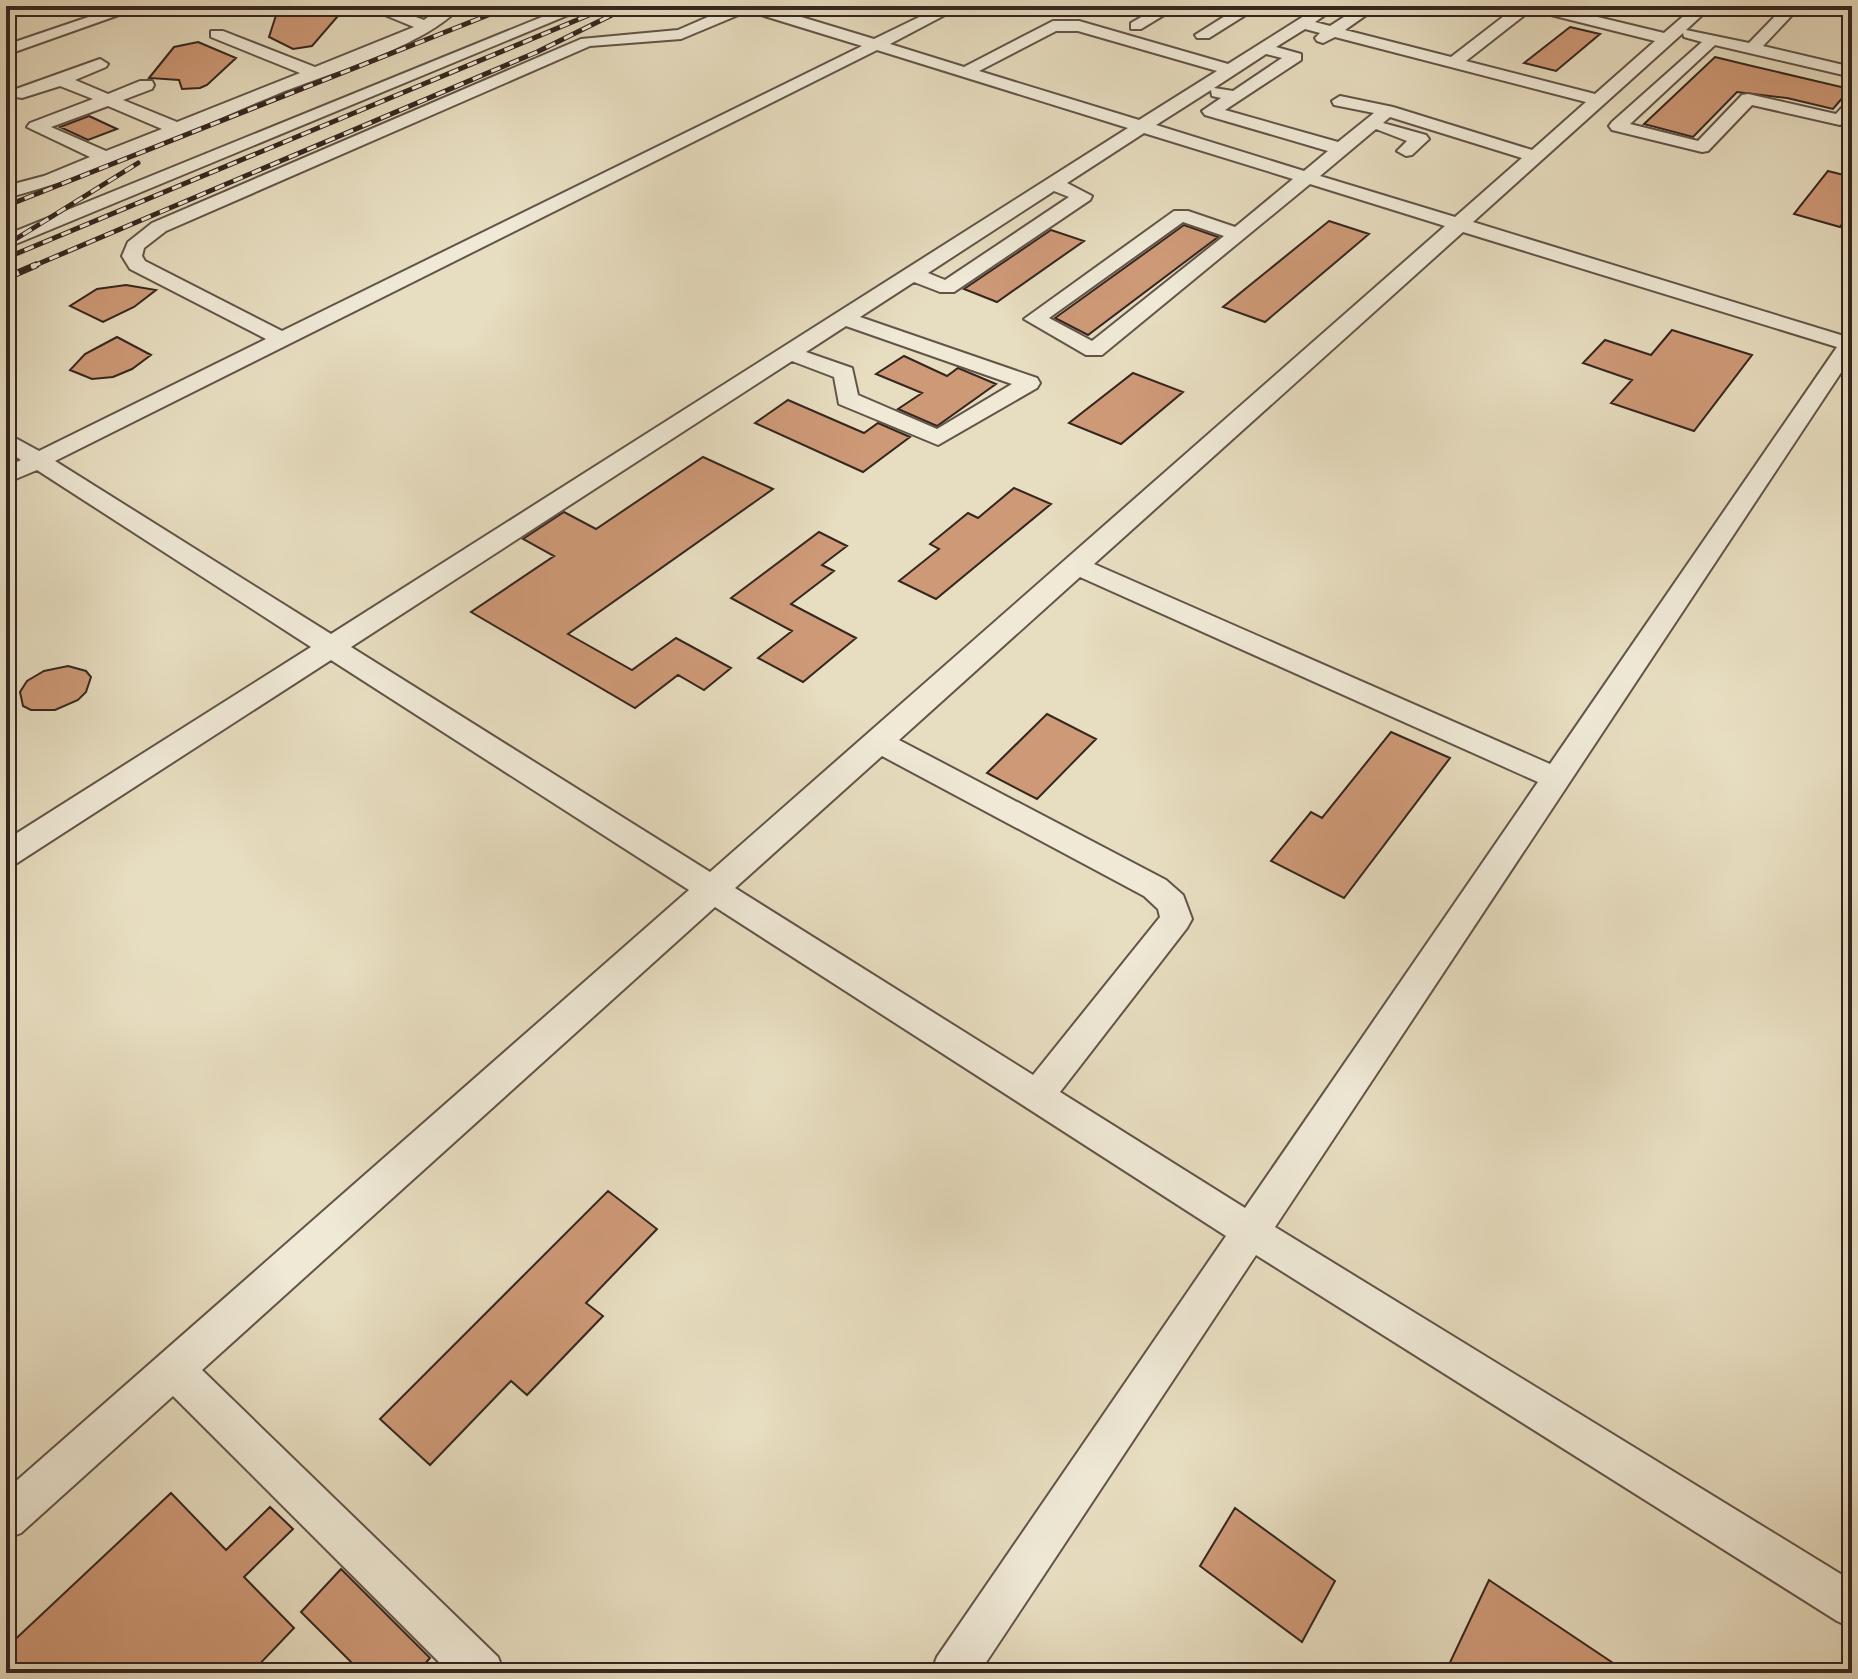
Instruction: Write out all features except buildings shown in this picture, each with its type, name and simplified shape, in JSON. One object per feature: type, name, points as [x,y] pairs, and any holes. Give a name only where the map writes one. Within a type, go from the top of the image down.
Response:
[{"type":"lane","points":[[6,50],[136,6]]},
{"type":"lane","points":[[371,6],[425,25]]},
{"type":"lane","points":[[6,192],[50,180],[317,74],[417,32],[453,6]]},
{"type":"lane","points":[[6,242],[582,6]]},
{"type":"lane","points":[[282,339],[137,265],[132,256],[135,246],[159,227],[587,42],[681,34],[748,6],[1851,343],[953,1673]]},
{"type":"lane","points":[[6,476],[954,6]]},
{"type":"lane","points":[[1136,26],[1171,6]]},
{"type":"lane","points":[[1203,35],[1252,6]]},
{"type":"lane","points":[[6,855],[1330,6]]},
{"type":"lane","points":[[1342,149],[1211,111],[1371,6]]},
{"type":"lane","points":[[1454,63],[1527,6]]},
{"type":"lane","points":[[1534,6],[1852,72]]},
{"type":"lane","points":[[6,1518],[1704,6]]},
{"type":"lane","points":[[1752,49],[1787,12]]},
{"type":"lane","points":[[1303,24],[1598,100]]},
{"type":"lane","points":[[966,72],[1053,26],[1079,26],[1231,70]]},
{"type":"lane","points":[[217,34],[317,74]]},
{"type":"lane","points":[[1707,45],[1618,126],[1702,147],[1748,99],[1840,120],[1852,107]]},
{"type":"lane","points":[[1264,49],[1295,57]]},
{"type":"lane","points":[[22,93],[100,64]]},
{"type":"lane","points":[[61,80],[178,129]]},
{"type":"lane","points":[[106,158],[36,127],[146,85]]},
{"type":"lane","points":[[1203,88],[1235,97]]},
{"type":"lane","points":[[1340,101],[1433,117],[1534,156]]},
{"type":"lane","points":[[1238,234],[1181,215],[1034,319],[1094,350],[1309,177],[1387,111]]},
{"type":"lane","points":[[1371,124],[1420,139],[1406,151]]},
{"type":"lane","points":[[913,274],[947,288],[1083,196],[1052,184]]},
{"type":"lane","points":[[789,353],[844,373],[847,399],[938,438],[1029,383],[844,318]]},
{"type":"lane","points":[[6,440],[1251,1232],[1852,1606]]},
{"type":"lane","points":[[1074,565],[1556,778]]},
{"type":"lane","points":[[877,741],[1155,888],[1172,903],[1176,919],[1036,1096]]},
{"type":"lane","points":[[173,1369],[471,1669]]},
{"type":"railway","points":[[6,206],[511,6]]},
{"type":"railway","points":[[31,267],[537,52],[630,6]]},
{"type":"railway","points":[[6,258],[589,15]]},
{"type":"railway","points":[[6,245],[138,163]]},
{"type":"railway","points":[[6,278],[36,265]]}]
